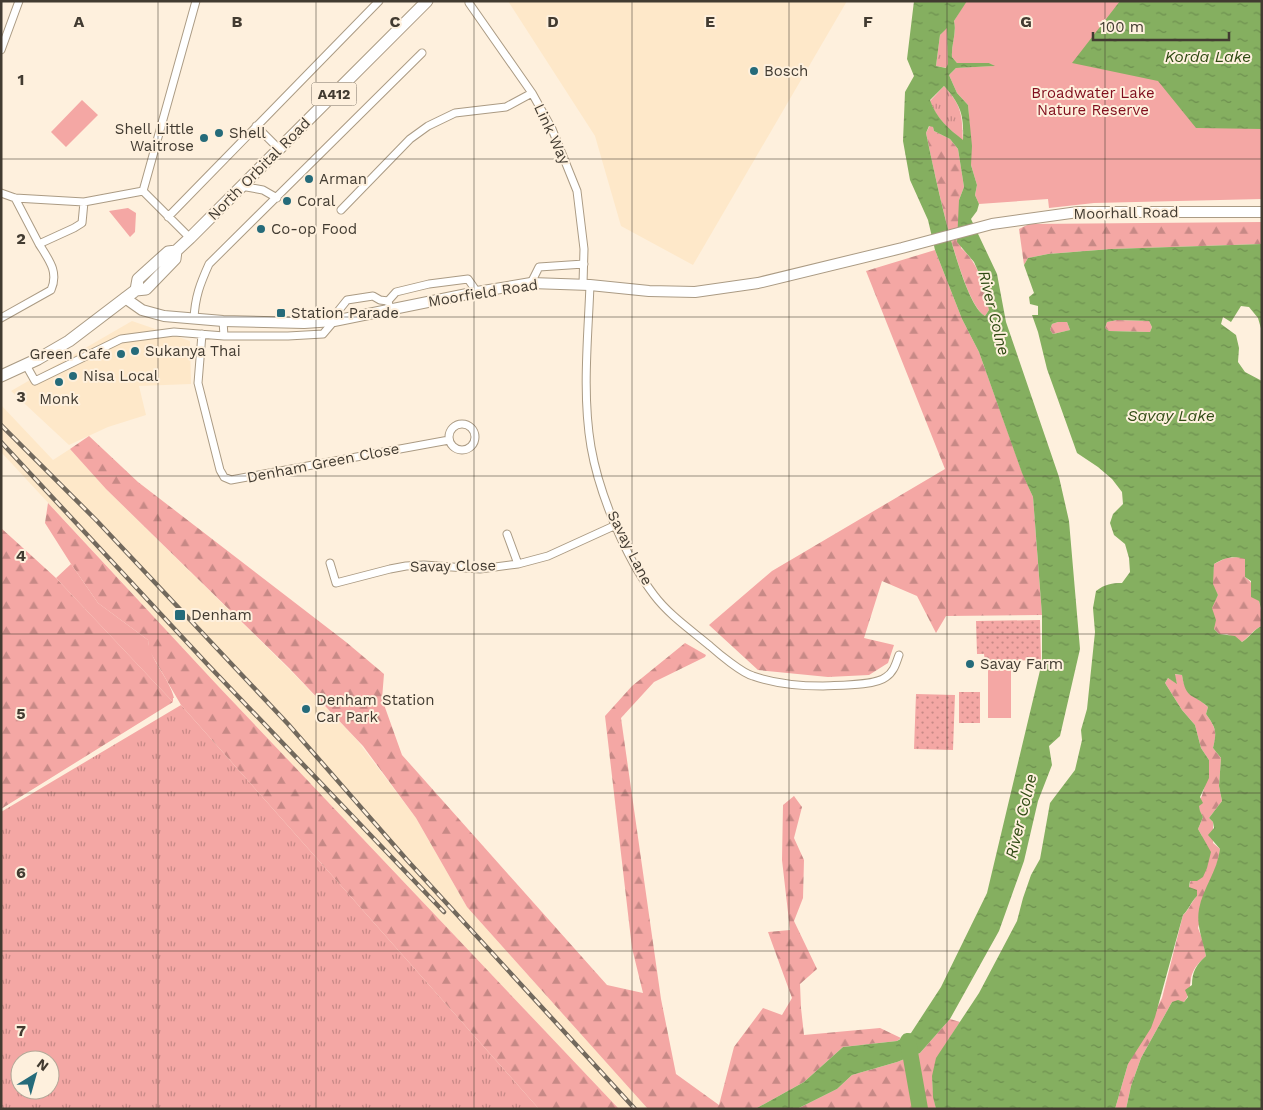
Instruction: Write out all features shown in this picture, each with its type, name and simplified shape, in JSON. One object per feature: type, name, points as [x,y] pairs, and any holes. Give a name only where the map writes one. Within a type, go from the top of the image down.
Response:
[{"type":"main road","name":"North Orbital Road","points":[[1,376],[26,365],[69,341],[136,290],[146,289],[154,282],[175,259],[176,251],[427,1]]},
{"type":"street","points":[[1,50],[19,1]]},
{"type":"street","points":[[143,191],[196,1]]},
{"type":"street","points":[[168,217],[379,1]]},
{"type":"street","name":"Link Way","points":[[469,3],[532,93],[552,129],[577,191],[587,284]]},
{"type":"street","points":[[194,319],[199,285],[210,264],[422,53]]},
{"type":"street","points":[[341,210],[410,139],[428,126],[454,114],[506,107],[532,93]]},
{"type":"street","points":[[256,126],[278,150]]},
{"type":"street","points":[[241,186],[263,190],[277,198]]},
{"type":"street","points":[[1,193],[15,198],[84,202],[143,191]]},
{"type":"street","points":[[143,191],[190,238]]},
{"type":"street","points":[[1,318],[51,290],[54,282],[54,268],[15,198]]},
{"type":"street","points":[[39,244],[74,228],[82,222],[84,202]]},
{"type":"street","name":"Moorhall Road","points":[[902,248],[992,224],[1078,212],[1262,212]]},
{"type":"street","name":"Moorfield Road","points":[[125,298],[138,308],[152,313],[194,319],[304,323],[336,320],[389,305],[531,283],[587,284],[649,291],[695,292],[758,283],[902,248]]},
{"type":"street","points":[[531,283],[539,267],[584,264]]},
{"type":"street","points":[[26,365],[35,381],[121,339],[174,332],[224,336],[323,334],[336,320],[339,310],[347,300],[373,296],[389,305],[396,292],[429,284],[468,279],[477,292]]},
{"type":"street","name":"Savay Lane","points":[[587,284],[586,386],[591,445],[597,476],[616,525],[636,566],[655,596],[683,624],[751,676],[797,686],[868,683],[885,678],[893,671],[900,655]]},
{"type":"street","points":[[223,321],[224,336]]},
{"type":"street","name":"Denham Green Close","points":[[202,334],[198,383],[220,470],[224,477],[232,480],[448,440]]},
{"type":"street","name":"Savay Close","points":[[330,563],[336,583],[406,566],[424,565],[480,569],[518,564],[548,556],[616,525]]},
{"type":"street","points":[[507,534],[518,564]]},
{"type":"shaded area","points":[[508,1],[847,1],[693,265],[621,226],[595,136]]},
{"type":"shaded area","points":[[132,321],[190,341],[191,384],[139,386],[146,415],[108,427],[69,445],[11,391]]},
{"type":"shaded area","points":[[1,405],[53,460],[70,449],[106,489],[291,671],[357,740],[416,818],[467,907],[648,1109],[619,1109],[219,687],[1,452]]},
{"type":"green space","name":"Broadwater Lake Nature Reserve","points":[[966,1],[1262,1],[1262,199],[1094,203],[1049,208],[1048,199],[979,204],[975,195],[977,185],[971,165],[968,105],[957,93],[949,75],[956,68],[994,66],[989,63],[957,63],[952,57],[954,21]]},
{"type":"green space","points":[[947,27],[947,68],[936,66],[940,35]]},
{"type":"green space","points":[[944,86],[958,105],[963,141],[939,118],[930,101]]},
{"type":"green space","points":[[82,100],[98,115],[66,147],[51,132]]},
{"type":"green space","points":[[930,125],[934,131],[950,139],[958,149],[964,187],[959,200],[961,248],[977,268],[980,276],[989,310],[985,316],[976,305],[966,286],[957,260],[941,201],[926,133]]},
{"type":"green space","points":[[128,208],[136,213],[135,232],[130,237],[109,211]]},
{"type":"green space","points":[[1262,222],[1262,244],[1111,249],[1048,254],[1028,258],[1024,265],[1019,229],[1029,224]]},
{"type":"green space","points":[[935,250],[962,319],[979,352],[1022,472],[1033,497],[1042,615],[946,616],[936,633],[917,596],[882,581],[864,638],[894,645],[888,663],[869,675],[828,677],[758,670],[709,625],[772,571],[945,469],[866,271]]},
{"type":"green space","points":[[1117,320],[1149,321],[1152,327],[1150,332],[1109,331],[1105,328],[1107,322]]},
{"type":"green space","points":[[1067,322],[1070,330],[1053,334],[1050,330],[1052,324]]},
{"type":"green space","points":[[89,436],[138,482],[346,642],[384,674],[382,699],[402,755],[607,985],[643,993],[632,948],[605,716],[632,686],[685,643],[706,655],[654,682],[621,718],[661,999],[676,1074],[719,1105],[734,1047],[763,1008],[782,1015],[792,998],[768,932],[790,930],[782,860],[783,805],[794,796],[802,807],[794,838],[804,860],[803,898],[794,921],[817,969],[800,984],[804,1035],[880,1028],[901,1038],[897,1041],[843,1047],[804,1082],[755,1109],[648,1109],[467,907],[416,818],[363,746],[289,668],[106,489],[70,449]]},
{"type":"green space","points":[[48,503],[219,687],[619,1109],[539,1109],[181,705],[149,650],[148,640],[98,603],[45,523]]},
{"type":"green space","points":[[1,528],[56,578],[173,702],[1,809]]},
{"type":"green space","points":[[1226,558],[1245,558],[1245,577],[1250,581],[1257,593],[1262,620],[1262,626],[1242,642],[1227,634],[1219,634],[1214,629],[1211,608],[1218,595],[1212,584],[1214,564]]},
{"type":"green space","points":[[71,564],[98,603],[148,640],[152,655],[172,690],[173,702],[56,578]]},
{"type":"green space","points":[[1040,620],[1041,660],[985,661],[984,654],[977,654],[976,621]]},
{"type":"green space","points":[[988,670],[1011,670],[1011,718],[988,718]]},
{"type":"green space","points":[[1174,674],[1182,675],[1183,682],[1188,691],[1208,707],[1206,714],[1215,730],[1213,748],[1221,758],[1219,786],[1222,801],[1209,818],[1213,822],[1213,843],[1220,849],[1198,928],[1206,956],[1193,972],[1187,998],[1184,1002],[1172,1002],[1141,1058],[1131,1086],[1126,1109],[1115,1109],[1128,1064],[1162,998],[1183,915],[1197,896],[1189,887],[1202,836],[1198,829],[1203,817],[1199,809],[1199,803],[1206,782],[1209,760],[1201,748],[1195,725],[1182,710],[1165,683],[1168,678],[1177,683]]},
{"type":"green space","points":[[959,692],[980,692],[980,723],[959,723]]},
{"type":"green space","points":[[916,694],[955,695],[953,750],[914,749]]},
{"type":"green space","points":[[181,705],[539,1109],[1,1109],[1,812]]},
{"type":"green space","points":[[950,1019],[960,1022],[936,1062],[933,1095],[936,1109],[797,1109],[837,1089],[852,1075],[920,1053]]},
{"type":"water","name":"River Colne","points":[[914,1],[967,1],[954,21],[952,57],[957,63],[989,63],[995,66],[956,68],[949,75],[957,93],[968,105],[972,146],[971,165],[977,185],[975,195],[979,204],[977,211],[971,219],[997,274],[1006,322],[1059,477],[1069,521],[1080,649],[1060,736],[1049,746],[1052,765],[1038,801],[1024,861],[999,931],[950,1019],[920,1053],[852,1075],[837,1089],[797,1109],[755,1109],[804,1082],[843,1047],[897,1041],[911,1033],[941,987],[987,893],[1042,662],[1042,615],[1033,497],[1022,473],[979,352],[962,319],[935,250],[928,220],[910,180],[903,141],[905,92],[914,76],[907,59]],"holes":[[[947,28],[948,64],[946,68],[936,66],[940,35]],[[944,86],[950,93],[958,105],[962,117],[963,140],[939,118],[930,100]],[[929,126],[933,127],[934,131],[950,139],[958,149],[964,187],[959,200],[957,242],[974,262],[978,271],[989,310],[985,316],[976,306],[957,261],[941,202],[926,133]]]},
{"type":"water","name":"Korda Lake","points":[[1120,1],[1262,1],[1262,129],[1196,128],[1158,81],[1072,63]]},
{"type":"water","name":"Savay Lake","points":[[1262,244],[1262,332],[1258,318],[1249,307],[1241,306],[1231,322],[1223,317],[1221,324],[1236,335],[1239,348],[1238,362],[1245,372],[1262,381],[1262,612],[1259,601],[1251,597],[1251,581],[1245,577],[1245,559],[1236,557],[1214,564],[1213,584],[1218,595],[1212,608],[1216,620],[1214,629],[1219,634],[1235,636],[1242,642],[1262,626],[1262,1109],[1126,1109],[1131,1086],[1141,1058],[1172,1002],[1178,1000],[1184,1002],[1188,997],[1185,990],[1192,985],[1195,969],[1206,956],[1198,915],[1201,901],[1216,865],[1220,849],[1208,835],[1214,828],[1213,822],[1209,818],[1222,801],[1219,786],[1221,758],[1213,748],[1215,730],[1206,714],[1208,707],[1188,693],[1182,675],[1175,674],[1177,684],[1168,678],[1165,683],[1182,710],[1195,725],[1201,748],[1209,760],[1209,778],[1200,797],[1203,803],[1199,806],[1203,817],[1198,829],[1211,852],[1203,877],[1197,881],[1190,881],[1189,887],[1197,890],[1197,896],[1183,915],[1155,1017],[1151,1028],[1128,1064],[1115,1109],[936,1109],[933,1097],[932,1076],[936,1058],[979,993],[1017,921],[1031,875],[1040,859],[1050,803],[1075,770],[1082,740],[1081,730],[1087,709],[1095,632],[1093,608],[1096,591],[1109,584],[1122,583],[1130,572],[1125,544],[1114,535],[1110,523],[1113,514],[1123,504],[1122,492],[1112,479],[1077,453],[1047,369],[1032,315],[1038,315],[1038,306],[1030,304],[1029,297],[1034,293],[1024,265],[1028,258],[1048,254],[1111,249]],"holes":[[[1117,320],[1149,321],[1152,327],[1150,332],[1109,331],[1105,328],[1107,322]],[[1067,322],[1070,330],[1053,334],[1050,330],[1052,324]]]},
{"type":"waterway","points":[[908,1041],[920,1109]]},
{"type":"railway","points":[[1,425],[97,521],[288,724],[407,860],[635,1109]]},
{"type":"railway","points":[[1,442],[209,666],[444,912]]},
{"type":"place","name":"Bosch","points":[[754,71]]},
{"type":"place","name":"Shell","points":[[219,133]]},
{"type":"place","name":"Shell Little Waitrose","points":[[204,138]]},
{"type":"place","name":"Arman","points":[[309,179]]},
{"type":"place","name":"Coral","points":[[287,201]]},
{"type":"place","name":"Co-op Food","points":[[261,229]]},
{"type":"place","name":"Station Parade","points":[[281,313]]},
{"type":"place","name":"Sukanya Thai","points":[[135,351]]},
{"type":"place","name":"Green Cafe","points":[[121,354]]},
{"type":"place","name":"Nisa Local","points":[[73,376]]},
{"type":"place","name":"Monk","points":[[59,382]]},
{"type":"place","name":"Denham","points":[[180,615]]},
{"type":"place","name":"Savay Farm","points":[[970,664]]},
{"type":"place","name":"Denham Station Car Park","points":[[306,709]]}]
